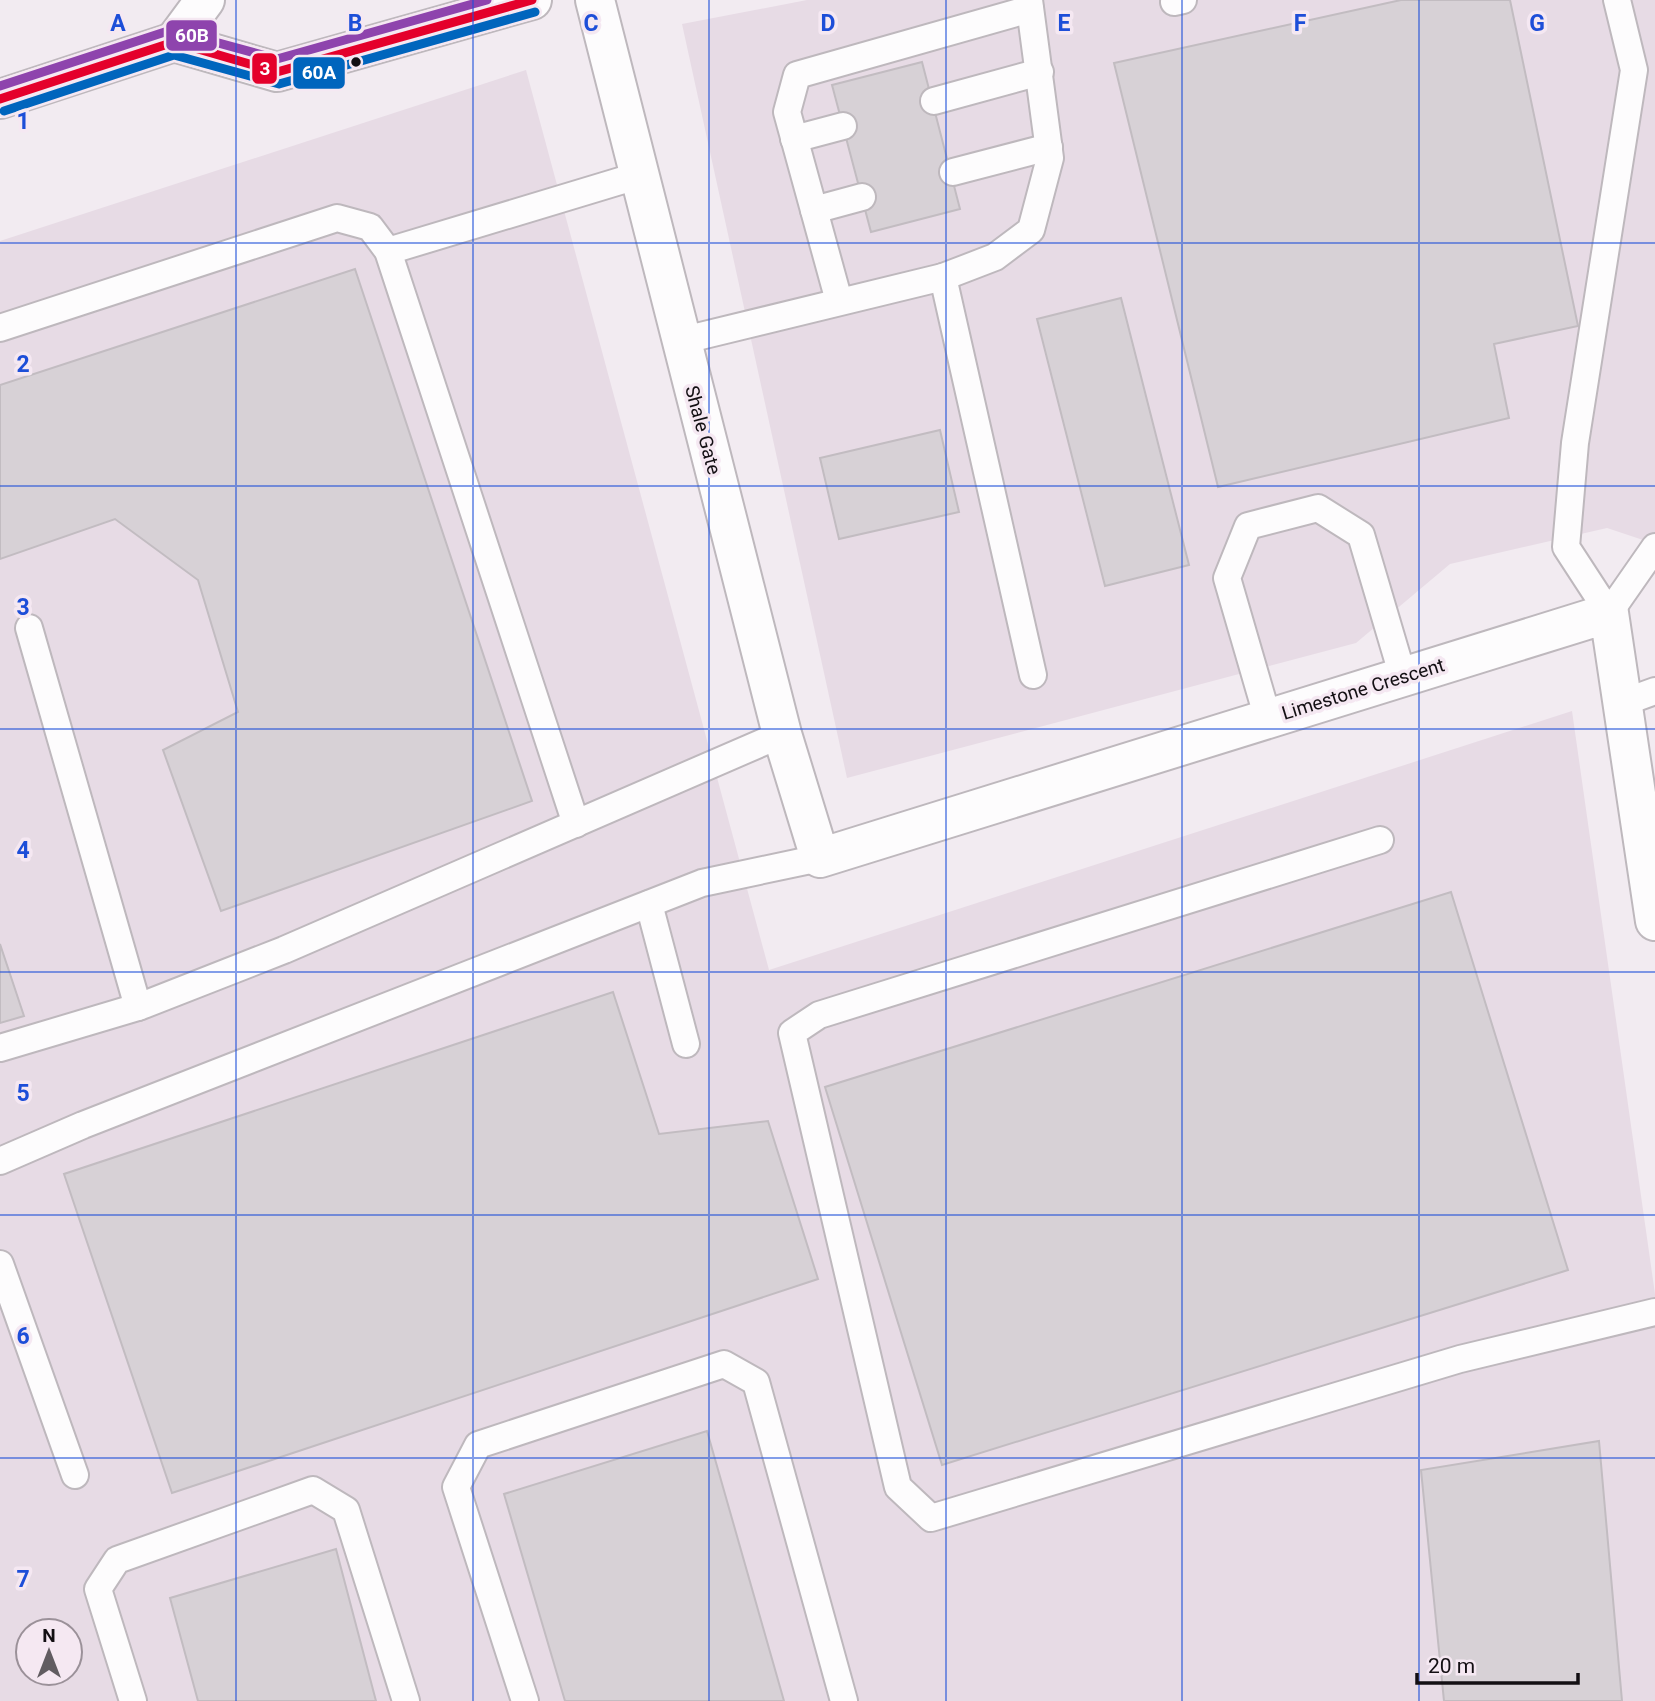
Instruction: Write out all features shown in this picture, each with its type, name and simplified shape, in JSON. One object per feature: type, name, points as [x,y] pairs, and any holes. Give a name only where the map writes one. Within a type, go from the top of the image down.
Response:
[{"type":"street","points":[[174,42],[205,0]]},
{"type":"street","points":[[0,99],[174,42],[277,72],[532,0]]},
{"type":"street","name":"Shale Gate","points":[[595,0],[782,734],[820,858]]},
{"type":"street","points":[[1609,613],[1638,697],[1655,921]]},
{"type":"street","name":"Limestone Crescent","points":[[820,858],[1609,613]]},
{"type":"lane","points":[[1617,0],[1634,70],[1574,443],[1566,547],[1609,613],[1655,547]]},
{"type":"lane","points":[[680,341],[943,277],[995,257],[1031,230],[1050,158],[1030,5],[797,75],[787,112],[839,301]]},
{"type":"lane","points":[[934,101],[1040,72]]},
{"type":"lane","points":[[794,139],[843,126]]},
{"type":"lane","points":[[953,172],[1049,147]]},
{"type":"lane","points":[[388,251],[640,175]]},
{"type":"lane","points":[[814,210],[862,197]]},
{"type":"lane","points":[[0,328],[337,218],[370,227],[388,251],[576,824]]},
{"type":"lane","points":[[943,277],[1033,675]]},
{"type":"lane","points":[[1268,719],[1227,578],[1248,526],[1318,508],[1361,535],[1403,677]]},
{"type":"lane","points":[[29,628],[138,1007]]},
{"type":"lane","points":[[0,1048],[138,1007],[284,950],[782,734]]},
{"type":"lane","points":[[1380,840],[819,1015],[792,1033],[898,1488],[931,1518],[1460,1359],[1655,1312]]},
{"type":"lane","points":[[0,1161],[95,1120],[702,883],[820,858]]},
{"type":"lane","points":[[649,904],[686,1044]]},
{"type":"lane","points":[[0,1264],[75,1475]]},
{"type":"lane","points":[[525,1701],[456,1487],[478,1445],[724,1364],[756,1382],[844,1701]]},
{"type":"lane","points":[[133,1701],[97,1589],[117,1560],[313,1490],[346,1510],[406,1701]]},
{"type":"shaded area","points":[[807,0],[1655,0],[1655,544],[1607,528],[1450,564],[1356,643],[847,778],[682,24]]},
{"type":"shaded area","points":[[526,70],[769,970],[1572,711],[1655,1294],[1655,1701],[0,1701],[0,241]]},
{"type":"building","points":[[1401,0],[1510,0],[1578,326],[1494,344],[1509,418],[1218,487],[1114,63]]},
{"type":"building","points":[[922,62],[960,209],[871,232],[832,85]]},
{"type":"building","points":[[355,269],[532,801],[221,911],[163,750],[238,712],[198,580],[115,519],[0,559],[0,385]]},
{"type":"building","points":[[1121,298],[1189,565],[1105,586],[1037,319]]},
{"type":"building","points":[[940,430],[959,512],[839,539],[820,458]]},
{"type":"building","points":[[1451,892],[1568,1270],[942,1465],[825,1087]]},
{"type":"building","points":[[0,944],[24,1016],[0,1023]]},
{"type":"building","points":[[613,992],[659,1134],[768,1121],[818,1279],[172,1493],[64,1174]]},
{"type":"building","points":[[707,1431],[784,1701],[565,1701],[504,1494]]},
{"type":"building","points":[[1599,1441],[1622,1701],[1444,1701],[1421,1470]]},
{"type":"building","points":[[336,1549],[376,1701],[198,1701],[170,1598]]},
{"type":"transit line","name":"60B","points":[[0,86],[171,30],[277,59],[487,0]]},
{"type":"transit line","name":"3","points":[[0,99],[174,42],[277,72],[532,0]]},
{"type":"transit line","name":"60A","points":[[4,111],[174,55],[279,84],[535,12]]}]
